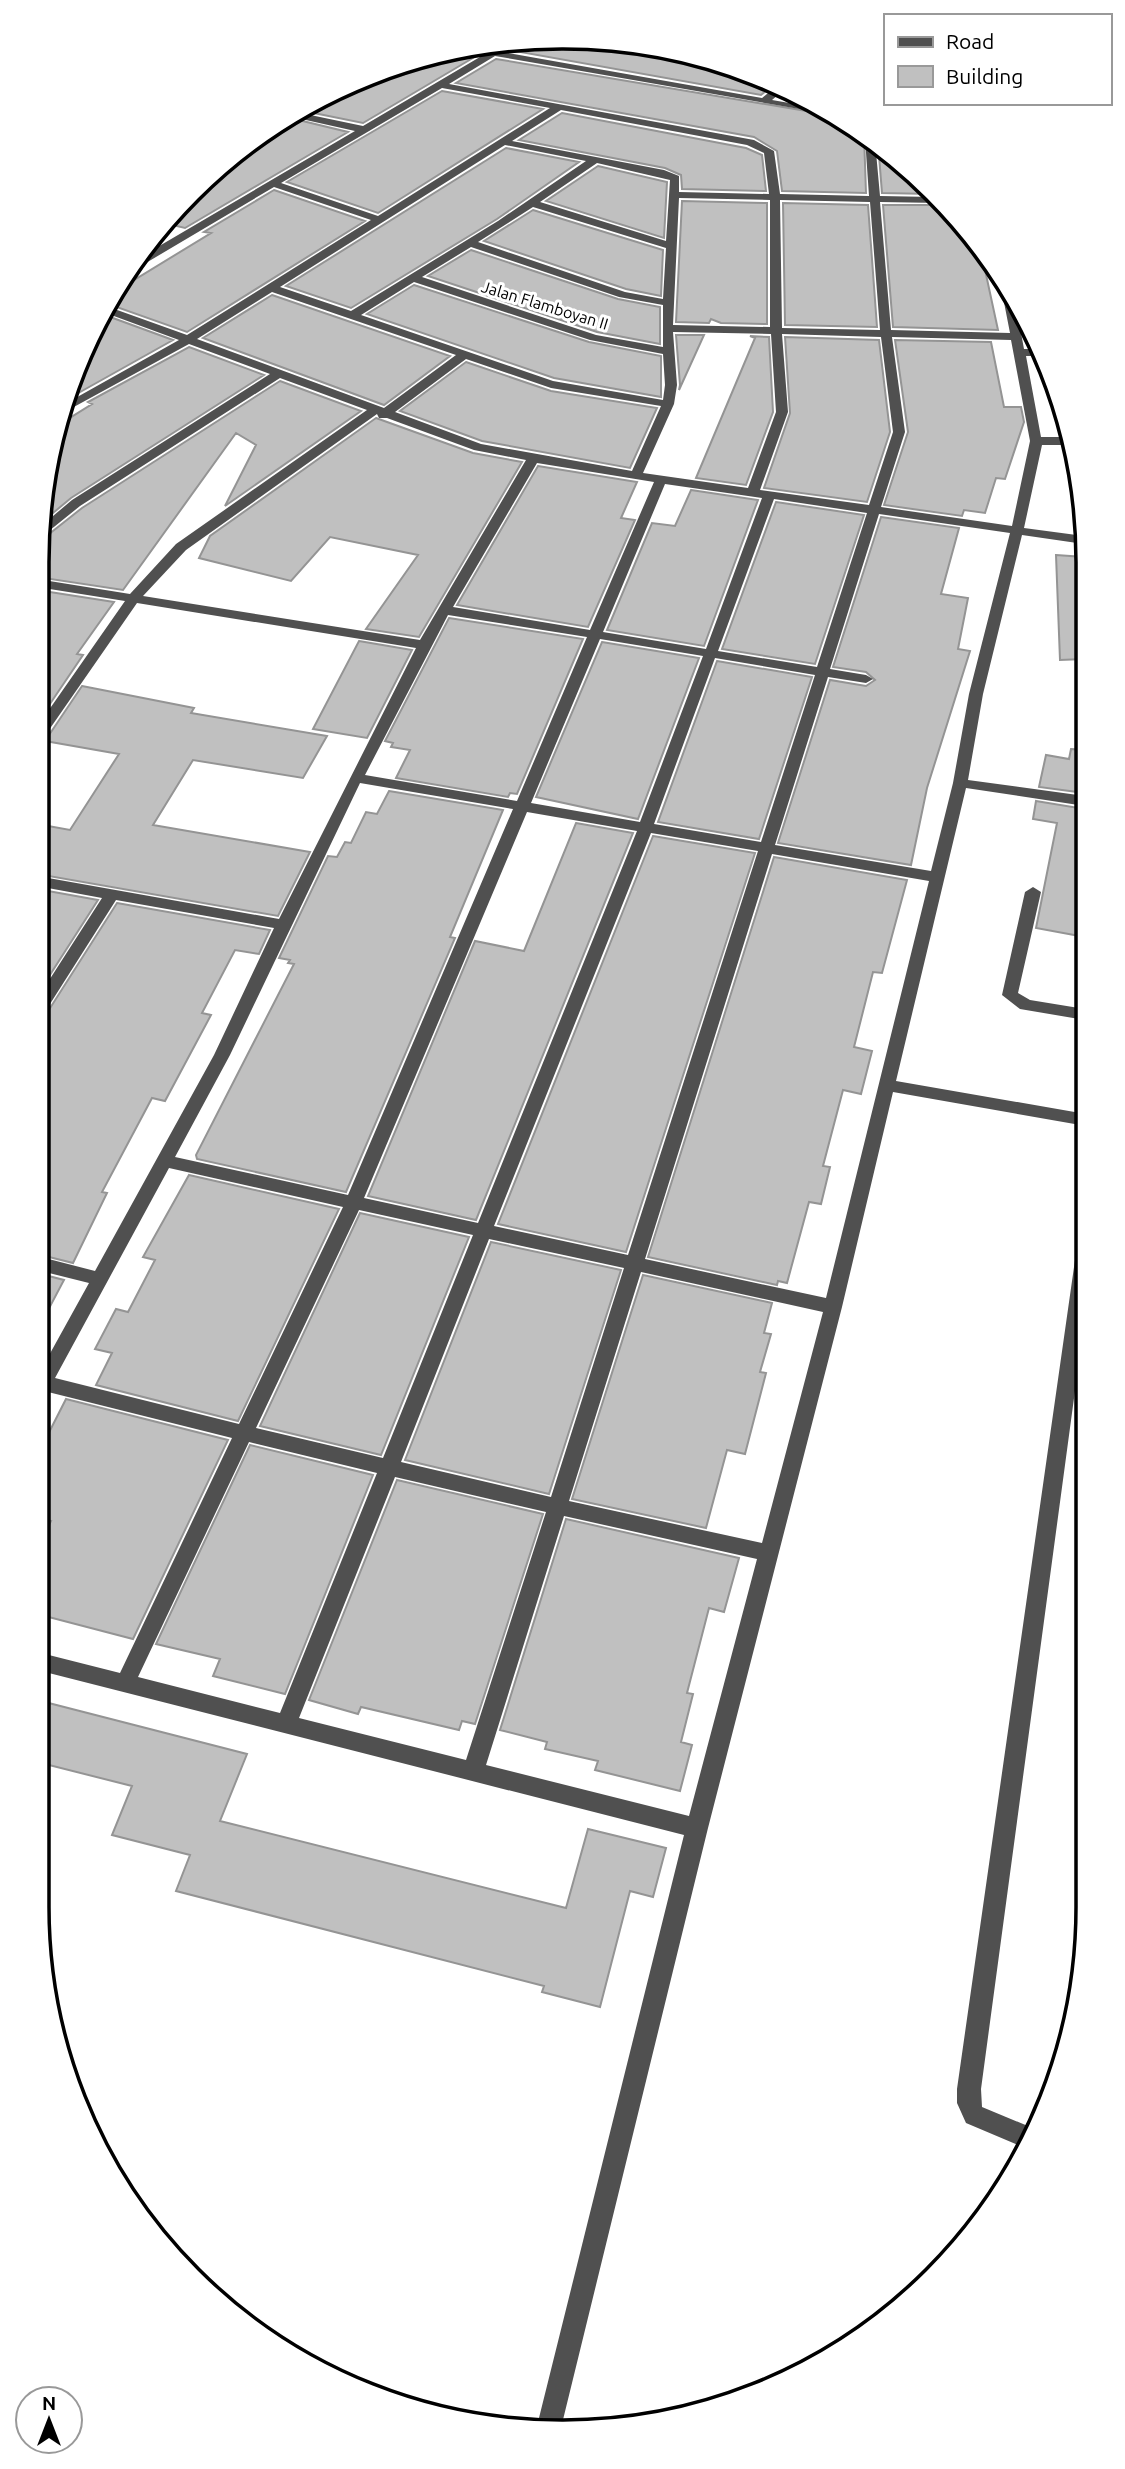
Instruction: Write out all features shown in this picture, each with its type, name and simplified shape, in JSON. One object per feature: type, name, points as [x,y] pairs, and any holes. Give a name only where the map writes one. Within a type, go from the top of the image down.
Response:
[{"type":"street","points":[[494,53],[800,108]]},
{"type":"street","points":[[151,256],[492,54]]},
{"type":"street","points":[[440,85],[766,147],[771,155],[775,197],[776,330],[782,412],[753,492]]},
{"type":"street","points":[[764,101],[772,94]]},
{"type":"street","points":[[74,404],[186,341],[559,107]]},
{"type":"street","points":[[307,117],[365,130]]},
{"type":"street","points":[[504,142],[672,176],[676,181],[670,246],[667,404],[636,476]]},
{"type":"street","points":[[473,1772],[899,432],[886,334],[871,152]]},
{"type":"street","points":[[351,316],[470,243],[594,160]]},
{"type":"street","points":[[274,184],[380,220]]},
{"type":"street","points":[[674,195],[927,200]]},
{"type":"street","points":[[532,203],[670,246]]},
{"type":"street","points":[[470,243],[623,295],[668,303]]},
{"type":"street","name":"Jalan Flamboyan II","points":[[413,278],[594,338],[670,352]]},
{"type":"street","points":[[272,288],[551,384],[667,404]]},
{"type":"street","points":[[114,313],[378,413],[478,447],[532,460],[1075,539]]},
{"type":"street","points":[[551,2420],[697,1828],[833,1307],[960,783],[976,694],[1018,529],[1036,441],[1011,313]]},
{"type":"street","points":[[667,328],[1014,337]]},
{"type":"street","points":[[1018,352],[1031,352]]},
{"type":"street","points":[[49,720],[133,599],[191,539],[463,355]]},
{"type":"street","points":[[50,525],[75,503],[277,375]]},
{"type":"street","points":[[1036,441],[1061,441]]},
{"type":"street","points":[[49,1372],[222,1055],[356,778],[424,645],[532,460]]},
{"type":"street","points":[[125,1683],[354,1202],[661,479]]},
{"type":"street","points":[[286,1724],[486,1231],[645,828],[770,494]]},
{"type":"street","points":[[49,585],[424,645]]},
{"type":"street","points":[[444,610],[866,679]]},
{"type":"street","points":[[356,778],[764,850],[937,877]]},
{"type":"street","points":[[960,783],[1076,800]]},
{"type":"street","points":[[49,883],[284,925]]},
{"type":"street","points":[[1033,892],[1010,995],[1026,1005],[1076,1013]]},
{"type":"street","points":[[49,987],[112,894]]},
{"type":"street","points":[[887,1085],[1076,1118]]},
{"type":"street","points":[[164,1161],[833,1307]]},
{"type":"street","points":[[49,1266],[100,1279]]},
{"type":"street","points":[[1022,2135],[974,2115],[969,2103],[968,2089],[1076,1317]]},
{"type":"street","points":[[49,1391],[769,1553]]},
{"type":"street","points":[[49,1664],[697,1828]]},
{"type":"building","points":[[562,49],[630,53],[695,66],[728,76],[766,91],[761,95],[516,51]]},
{"type":"building","points":[[475,57],[363,123],[315,113],[397,76]]},
{"type":"building","points":[[496,59],[806,111],[864,148],[866,193],[782,191],[777,151],[754,137],[456,83]]},
{"type":"building","points":[[442,91],[543,109],[378,213],[287,182]]},
{"type":"building","points":[[562,113],[746,148],[762,155],[766,191],[682,189],[681,175],[665,168],[519,140]]},
{"type":"building","points":[[302,121],[348,132],[185,228],[175,226],[199,199],[250,155]]},
{"type":"building","points":[[506,148],[579,162],[497,219],[351,308],[286,286]]},
{"type":"building","points":[[879,158],[920,194],[882,193]]},
{"type":"building","points":[[598,166],[667,182],[664,238],[546,201]]},
{"type":"building","points":[[274,190],[365,221],[187,332],[117,307],[134,280],[211,233],[204,232]]},
{"type":"building","points":[[682,201],[767,203],[767,324],[721,323],[711,319],[709,323],[676,322]]},
{"type":"building","points":[[783,203],[868,205],[877,327],[785,325]]},
{"type":"building","points":[[883,205],[932,205],[985,272],[998,330],[893,327]]},
{"type":"building","points":[[533,210],[663,250],[661,296],[626,289],[484,241]]},
{"type":"building","points":[[471,250],[618,299],[660,307],[660,344],[597,332],[428,276]]},
{"type":"building","points":[[414,285],[589,342],[661,356],[661,397],[554,378],[367,314]]},
{"type":"building","points":[[272,295],[450,356],[384,405],[203,338]]},
{"type":"building","points":[[112,318],[173,340],[77,394]]},
{"type":"building","points":[[676,335],[704,335],[679,390],[680,385]]},
{"type":"building","points":[[750,336],[769,337],[773,412],[746,485],[696,478],[755,338]]},
{"type":"building","points":[[785,337],[879,340],[890,432],[867,502],[764,488],[790,413]]},
{"type":"building","points":[[895,340],[991,342],[1004,407],[1021,407],[1024,422],[1005,479],[996,478],[985,513],[964,510],[962,516],[884,505],[908,432]]},
{"type":"building","points":[[189,347],[264,375],[71,498],[51,514],[59,462],[70,418],[92,404],[88,402]]},
{"type":"building","points":[[466,362],[551,391],[657,408],[630,468],[482,441],[400,411]]},
{"type":"building","points":[[280,381],[361,411],[225,506],[256,445],[236,433],[123,590],[49,579],[50,533],[82,508]]},
{"type":"building","points":[[376,418],[473,453],[522,462],[419,637],[366,629],[418,555],[330,537],[291,581],[199,558],[210,536]]},
{"type":"building","points":[[538,466],[637,482],[621,518],[635,520],[588,627],[457,605]]},
{"type":"building","points":[[691,490],[758,500],[704,646],[607,630],[652,523],[675,526]]},
{"type":"building","points":[[776,502],[864,515],[815,664],[722,649]]},
{"type":"building","points":[[881,517],[959,528],[941,594],[968,598],[958,649],[970,651],[927,788],[911,865],[778,843],[830,680],[866,686],[875,680],[866,672],[833,667]]},
{"type":"building","points":[[1056,555],[1076,556],[1076,659],[1060,660]]},
{"type":"building","points":[[49,592],[114,602],[77,654],[83,655],[49,705]]},
{"type":"building","points":[[449,618],[583,639],[517,794],[510,793],[508,797],[396,778],[410,750],[391,747],[393,743],[385,741]]},
{"type":"building","points":[[359,641],[412,650],[367,738],[313,729]]},
{"type":"building","points":[[602,642],[699,658],[638,819],[536,797]]},
{"type":"building","points":[[717,661],[812,677],[759,839],[658,822]]},
{"type":"building","points":[[82,686],[194,708],[191,713],[327,736],[303,778],[193,760],[153,825],[310,852],[278,916],[49,876],[49,826],[70,830],[119,754],[49,742],[49,735]]},
{"type":"building","points":[[1071,749],[1076,749],[1076,792],[1039,787],[1046,755],[1069,759]]},
{"type":"building","points":[[389,791],[503,810],[450,937],[455,938],[346,1192],[197,1159],[196,1155],[294,964],[288,963],[290,960],[279,958],[328,856],[337,857],[345,842],[351,843],[366,812],[377,814]]},
{"type":"building","points":[[1036,801],[1076,808],[1076,935],[1036,928],[1057,823],[1033,819]]},
{"type":"building","points":[[576,823],[633,833],[476,1220],[368,1196],[475,941],[524,951]]},
{"type":"building","points":[[653,836],[755,853],[626,1252],[498,1224]]},
{"type":"building","points":[[774,857],[907,880],[882,973],[873,972],[854,1047],[872,1051],[861,1094],[843,1090],[823,1166],[830,1167],[821,1204],[809,1202],[787,1283],[778,1281],[777,1285],[648,1257]]},
{"type":"building","points":[[49,891],[98,900],[49,976]]},
{"type":"building","points":[[117,903],[270,930],[259,954],[235,950],[202,1013],[211,1015],[165,1101],[152,1098],[102,1192],[107,1193],[73,1263],[49,1257],[49,1010]]},
{"type":"building","points":[[189,1175],[339,1209],[238,1421],[96,1385],[112,1353],[95,1349],[116,1309],[128,1312],[155,1260],[143,1257]]},
{"type":"building","points":[[360,1213],[469,1237],[381,1455],[260,1426]]},
{"type":"building","points":[[491,1242],[621,1270],[549,1494],[405,1460]]},
{"type":"building","points":[[643,1275],[772,1303],[764,1333],[771,1334],[760,1372],[766,1373],[745,1454],[727,1450],[706,1528],[572,1499]]},
{"type":"building","points":[[49,1276],[64,1280],[49,1308]]},
{"type":"building","points":[[66,1399],[228,1440],[133,1639],[49,1617],[49,1432]]},
{"type":"building","points":[[250,1445],[373,1475],[285,1694],[213,1676],[220,1659],[156,1644]]},
{"type":"building","points":[[397,1480],[543,1514],[475,1724],[462,1721],[459,1730],[361,1707],[358,1714],[309,1700]]},
{"type":"building","points":[[566,1519],[739,1558],[724,1612],[709,1608],[687,1693],[693,1694],[681,1742],[692,1745],[680,1791],[595,1770],[598,1761],[545,1749],[547,1742],[500,1730]]},
{"type":"building","points":[[49,1703],[247,1754],[220,1821],[566,1908],[588,1829],[666,1848],[653,1897],[630,1891],[600,2007],[542,1992],[544,1986],[176,1891],[190,1855],[112,1835],[132,1786],[49,1765]]}]
